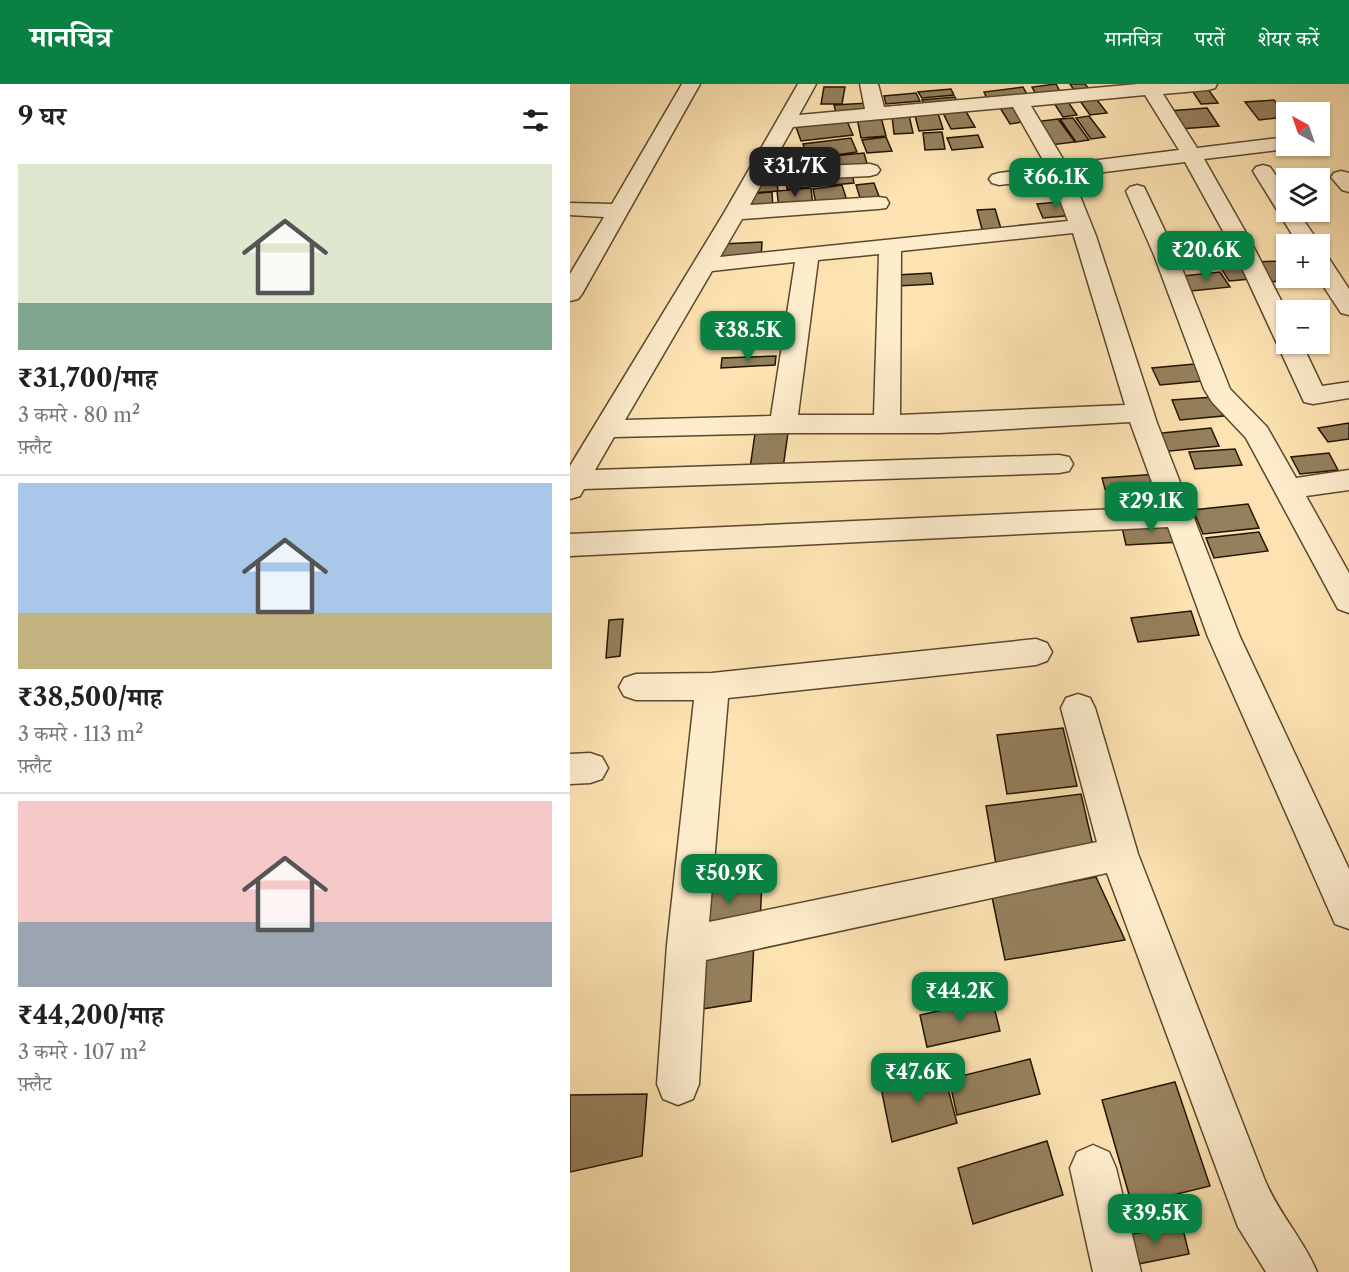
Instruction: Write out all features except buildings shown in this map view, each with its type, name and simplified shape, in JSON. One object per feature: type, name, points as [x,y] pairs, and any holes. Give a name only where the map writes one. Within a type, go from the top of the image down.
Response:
[{"type":"street","points":[[570,294],[617,211],[652,157],[692,84]]},
{"type":"street","points":[[573,484],[705,265],[807,84]]},
{"type":"street","points":[[869,84],[876,114]]},
{"type":"street","points":[[786,122],[876,114],[959,99],[1208,84]]},
{"type":"street","points":[[1149,87],[1192,154],[1243,248],[1276,316]]},
{"type":"street","points":[[1027,96],[1080,226],[1141,413],[1224,638],[1349,911]]},
{"type":"street","points":[[999,179],[1276,144]]},
{"type":"street","points":[[755,175],[870,170]]},
{"type":"street","points":[[1263,171],[1276,191]]},
{"type":"street","points":[[1137,191],[1166,255],[1221,396],[1257,433],[1349,601]]},
{"type":"street","points":[[735,213],[878,203]]},
{"type":"street","points":[[570,209],[617,211]]},
{"type":"street","points":[[705,265],[1080,226]]},
{"type":"street","points":[[887,424],[890,245]]},
{"type":"street","points":[[1166,255],[1243,248]]},
{"type":"street","points":[[783,424],[807,255]]},
{"type":"street","points":[[1330,278],[1349,308]]},
{"type":"street","points":[[1294,354],[1313,396],[1349,390]]},
{"type":"street","points":[[605,429],[783,424],[939,424],[1141,413]]},
{"type":"street","points":[[573,484],[1059,464]]},
{"type":"street","points":[[1288,489],[1349,480]]},
{"type":"street","points":[[570,545],[1179,516]]},
{"type":"street","points":[[636,687],[712,686],[1036,652]]},
{"type":"street","points":[[678,1084],[687,945],[712,686]]},
{"type":"street","points":[[1078,708],[1119,854],[1254,1211],[1293,1272]]},
{"type":"street","points":[[687,945],[1119,854]]},
{"type":"street","points":[[1094,1168],[1117,1272]]}]
